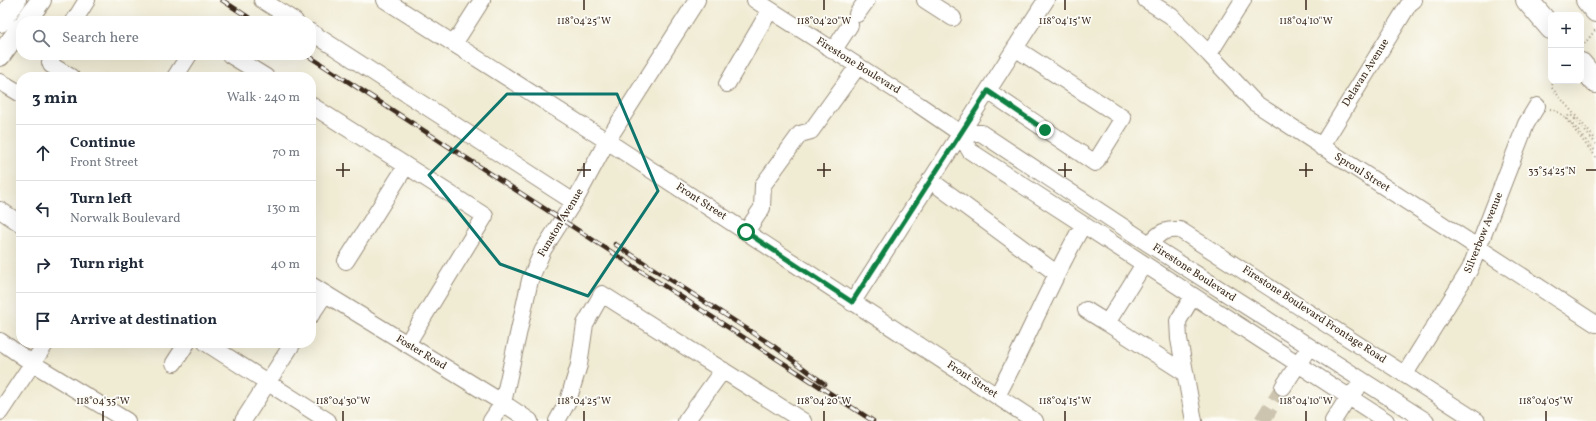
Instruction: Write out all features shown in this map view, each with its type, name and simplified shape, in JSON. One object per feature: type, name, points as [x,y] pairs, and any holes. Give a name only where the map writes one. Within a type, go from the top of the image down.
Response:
[{"type":"highway","points":[[1527,0],[1548,24]]},
{"type":"highway","points":[[1587,0],[1596,11]]},
{"type":"highway","points":[[1584,68],[1596,82]]},
{"type":"main road","points":[[0,22],[16,0]]},
{"type":"main road","points":[[30,16],[41,0]]},
{"type":"main road","points":[[0,56],[16,34]]},
{"type":"street","points":[[77,16],[87,0]]},
{"type":"street","points":[[262,0],[287,16]]},
{"type":"street","name":"Front Street","points":[[385,0],[607,141],[1035,421]]},
{"type":"street","points":[[454,44],[482,0]]},
{"type":"street","name":"Funston Avenue","points":[[491,421],[503,403],[530,280],[543,250],[574,202],[607,141],[697,0]]},
{"type":"street","name":"Firestone Boulevard","points":[[755,0],[960,133],[970,151],[1386,421]]},
{"type":"street","points":[[833,51],[867,0]]},
{"type":"street","points":[[925,0],[953,18]]},
{"type":"street","points":[[852,302],[1046,0]]},
{"type":"street","name":"Sproul Street","points":[[1146,0],[1170,16],[1209,54],[1254,103],[1596,324]]},
{"type":"street","points":[[1209,54],[1244,0]]},
{"type":"street","name":"Delavan Avenue","points":[[1321,147],[1409,4],[1414,0]]},
{"type":"street","points":[[727,84],[770,10]]},
{"type":"street","points":[[316,35],[574,202]]},
{"type":"street","points":[[988,91],[1094,163],[1123,118],[1015,48]]},
{"type":"street","points":[[51,60],[51,66],[62,72]]},
{"type":"street","points":[[178,72],[186,60]]},
{"type":"street","points":[[238,60],[258,72]]},
{"type":"street","points":[[746,232],[762,208],[763,185],[800,134],[811,131],[858,66]]},
{"type":"street","points":[[0,82],[16,91]]},
{"type":"street","name":"Silverbow Avenue","points":[[1405,374],[1470,269],[1526,124],[1537,106]]},
{"type":"street","points":[[316,108],[485,216],[407,344]]},
{"type":"street","name":"Firestone Boulevard","points":[[960,133],[981,133],[1149,244],[1309,347],[1366,381],[1420,419]]},
{"type":"street","points":[[346,261],[406,166]]},
{"type":"street","points":[[930,180],[1056,273]]},
{"type":"street","points":[[1,214],[16,222]]},
{"type":"street","points":[[997,396],[1056,273],[1083,225]]},
{"type":"street","name":"Firestone Boulevard Frontage Road","points":[[1149,244],[1161,232],[1169,229],[1180,230],[1477,421]]},
{"type":"street","points":[[1108,323],[1144,264]]},
{"type":"street","name":"Foster Road","points":[[316,288],[530,421]]},
{"type":"street","points":[[316,308],[325,294]]},
{"type":"street","points":[[557,421],[568,401],[579,365],[585,324],[602,294],[803,421]]},
{"type":"street","points":[[1193,296],[1178,321],[1178,339],[1194,421]]},
{"type":"street","points":[[1086,310],[1185,372]]},
{"type":"street","points":[[0,340],[32,363],[127,421]]},
{"type":"street","points":[[1283,387],[1309,347]]},
{"type":"street","points":[[0,412],[42,348]]},
{"type":"street","points":[[174,363],[184,348]]},
{"type":"street","points":[[215,348],[328,421]]},
{"type":"street","points":[[243,421],[290,348]]},
{"type":"street","points":[[686,421],[723,370]]},
{"type":"street","points":[[1333,421],[1349,396],[1366,381]]},
{"type":"path","points":[[1584,44],[1596,29]]},
{"type":"path","points":[[1553,84],[1552,88],[1596,140]]},
{"type":"path","points":[[1537,106],[1555,110],[1563,115],[1596,152]]},
{"type":"path","points":[[1596,144],[1576,120],[1569,115],[1566,119],[1596,157]]},
{"type":"highlighted area","points":[[507,94],[617,94],[658,191],[588,296],[500,264],[429,175]]},
{"type":"tunnel","points":[[1262,421],[1283,387]]},
{"type":"railway","points":[[222,0],[246,16]]},
{"type":"railway","points":[[315,60],[873,421]]},
{"type":"railway","points":[[615,244],[775,347],[825,384]]},
{"type":"route","points":[[746,232],[852,302],[988,91],[1045,130]]}]
